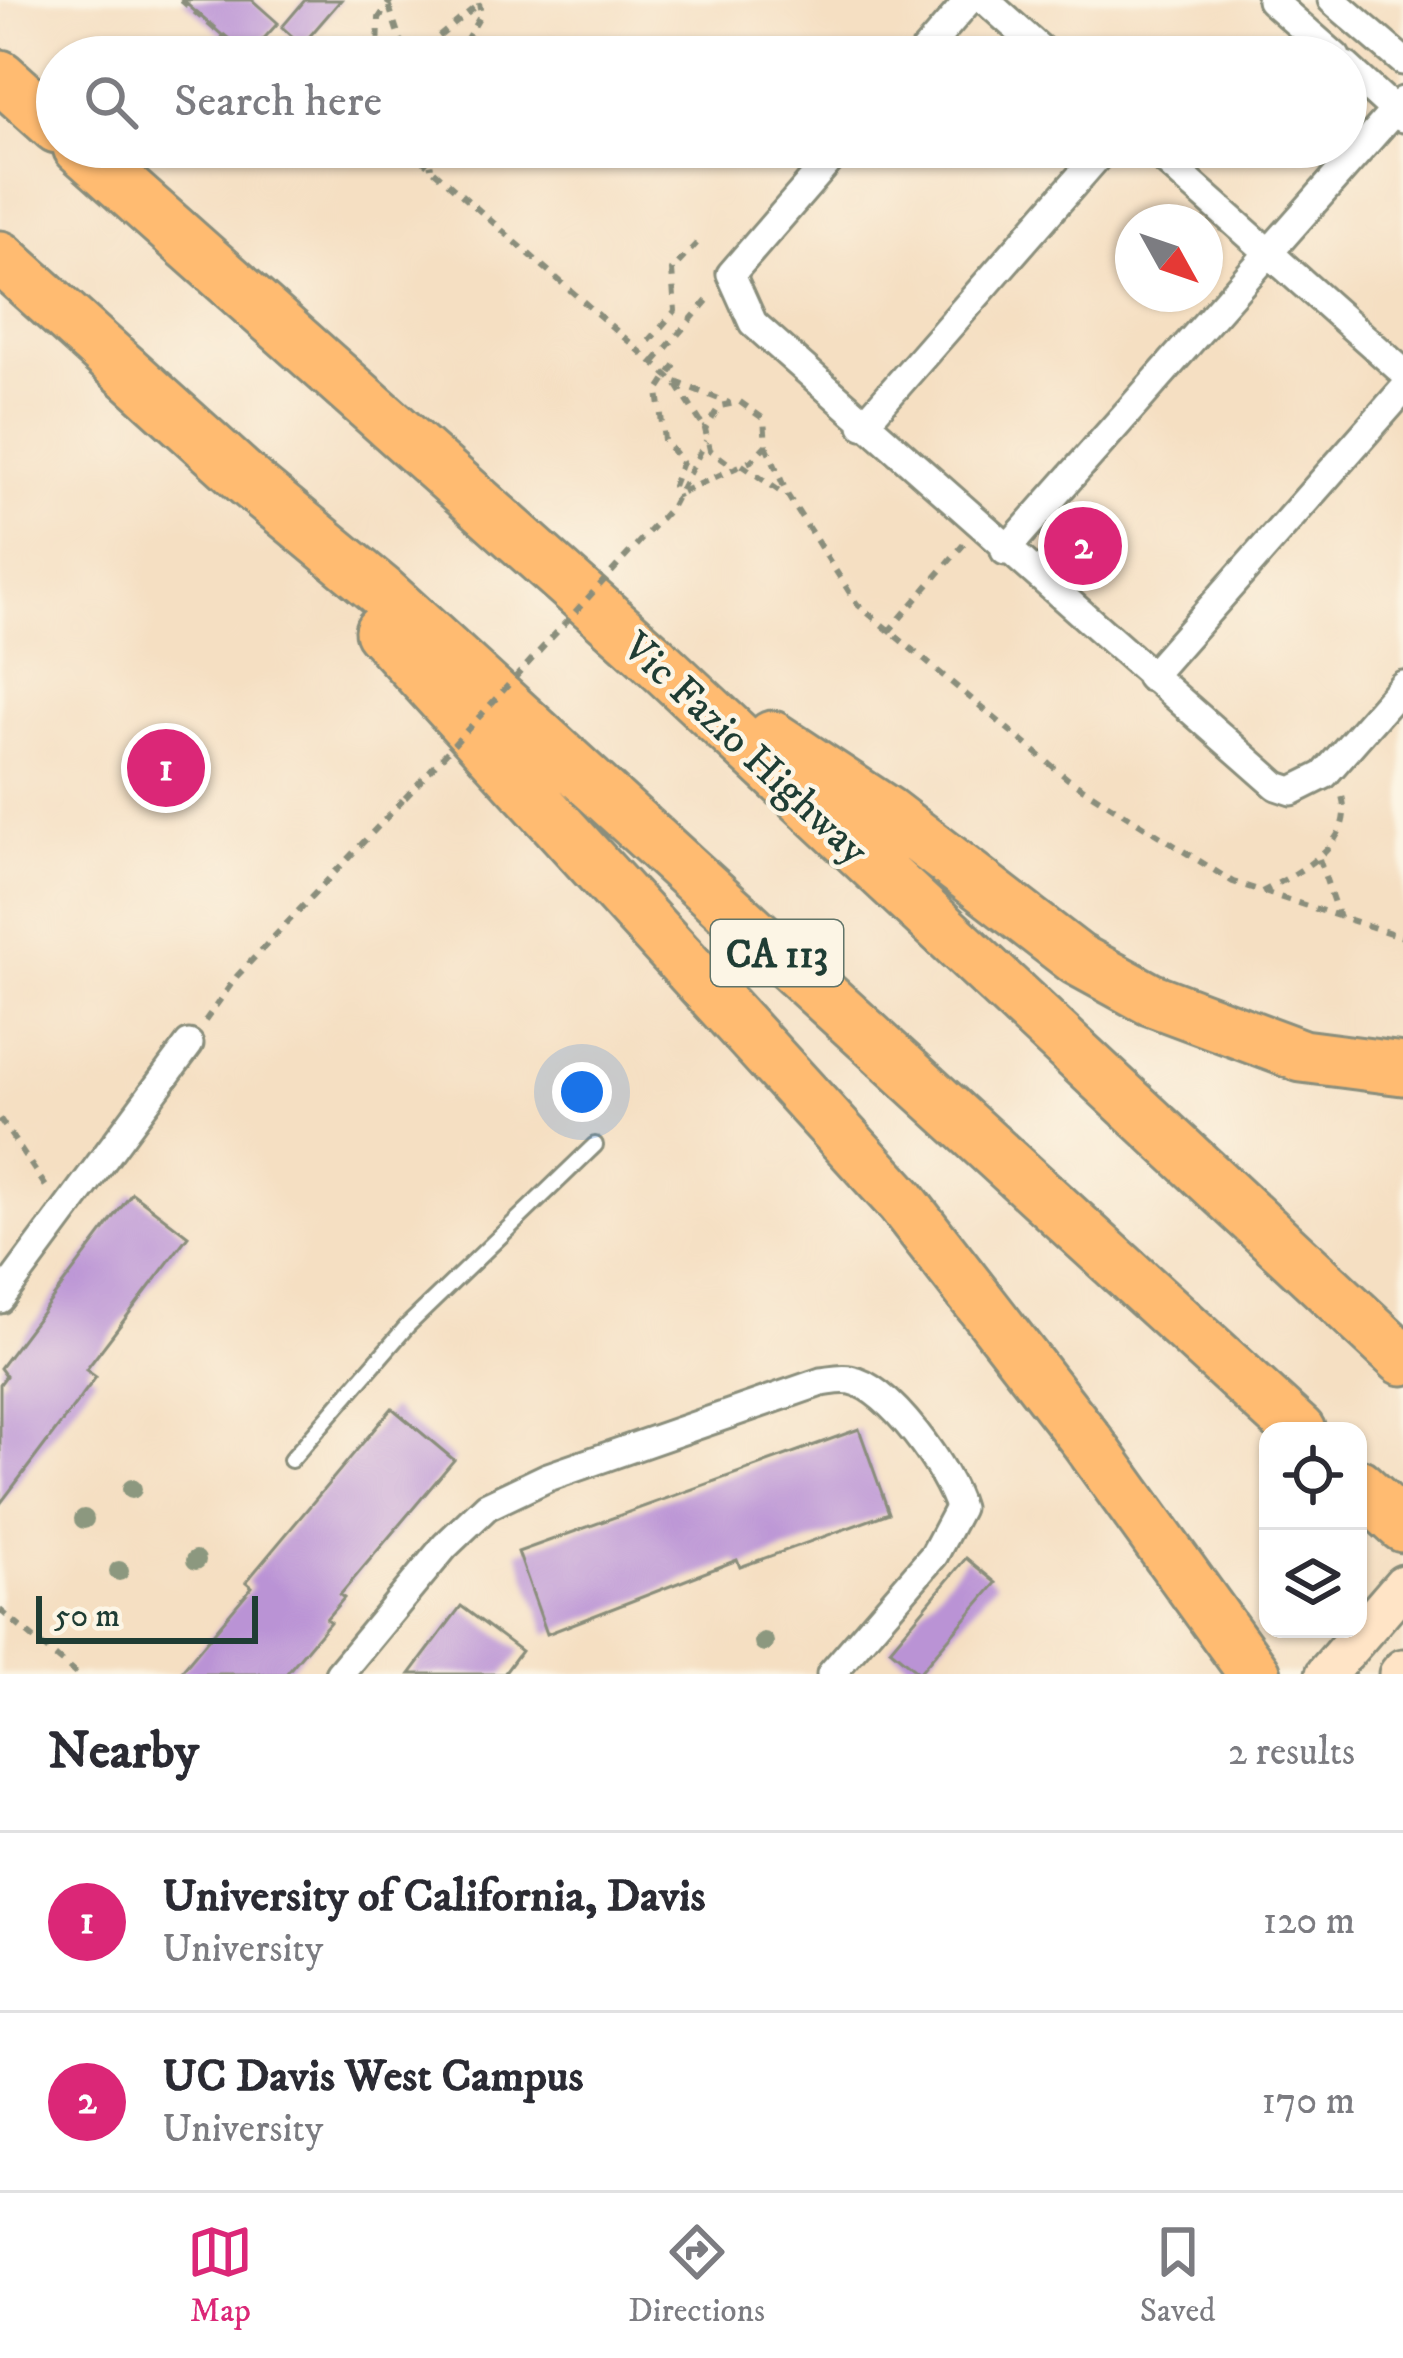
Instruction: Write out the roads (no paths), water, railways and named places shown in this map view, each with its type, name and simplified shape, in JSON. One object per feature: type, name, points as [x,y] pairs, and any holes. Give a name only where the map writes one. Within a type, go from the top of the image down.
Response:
[{"type":"highway","points":[[0,76],[36,108]]},
{"type":"highway","name":"Vic Fazio Highway","points":[[103,168],[647,654],[1403,1359]]},
{"type":"highway","name":"CA 113","points":[[0,257],[249,482],[383,593],[1289,1422]]},
{"type":"highway","points":[[249,482],[901,1201],[1087,1441],[1256,1674]]},
{"type":"highway","points":[[647,654],[887,813],[1077,959],[1150,999],[1302,1057],[1403,1069]]},
{"type":"highway","points":[[1367,1492],[1403,1526]]},
{"type":"main road","points":[[1327,1674],[1394,1595]]},
{"type":"street","points":[[938,36],[969,0]]},
{"type":"street","points":[[985,0],[1025,36]]},
{"type":"street","points":[[1271,0],[1312,36]]},
{"type":"street","points":[[1332,0],[1403,61]]},
{"type":"street","points":[[1367,83],[1400,110],[1367,145]]},
{"type":"street","points":[[823,168],[730,274],[753,323],[863,425],[1277,786],[1292,791],[1324,775],[1403,685]]},
{"type":"street","points":[[863,425],[1088,168]]},
{"type":"street","points":[[1174,168],[1403,372]]},
{"type":"street","points":[[1005,551],[1346,168]]},
{"type":"street","points":[[1150,677],[1403,390]]},
{"type":"street","points":[[0,1300],[189,1044]]},
{"type":"street","points":[[339,1674],[445,1546],[487,1506],[548,1477],[821,1382],[849,1379],[883,1399],[899,1417],[952,1481],[959,1508],[934,1555],[831,1674]]},
{"type":"lane","points":[[291,1460],[408,1325],[596,1145]]},
{"type":"place","name":"UC Davis West Campus","points":[[1083,546]]},
{"type":"place","name":"University of California, Davis","points":[[166,768]]}]
